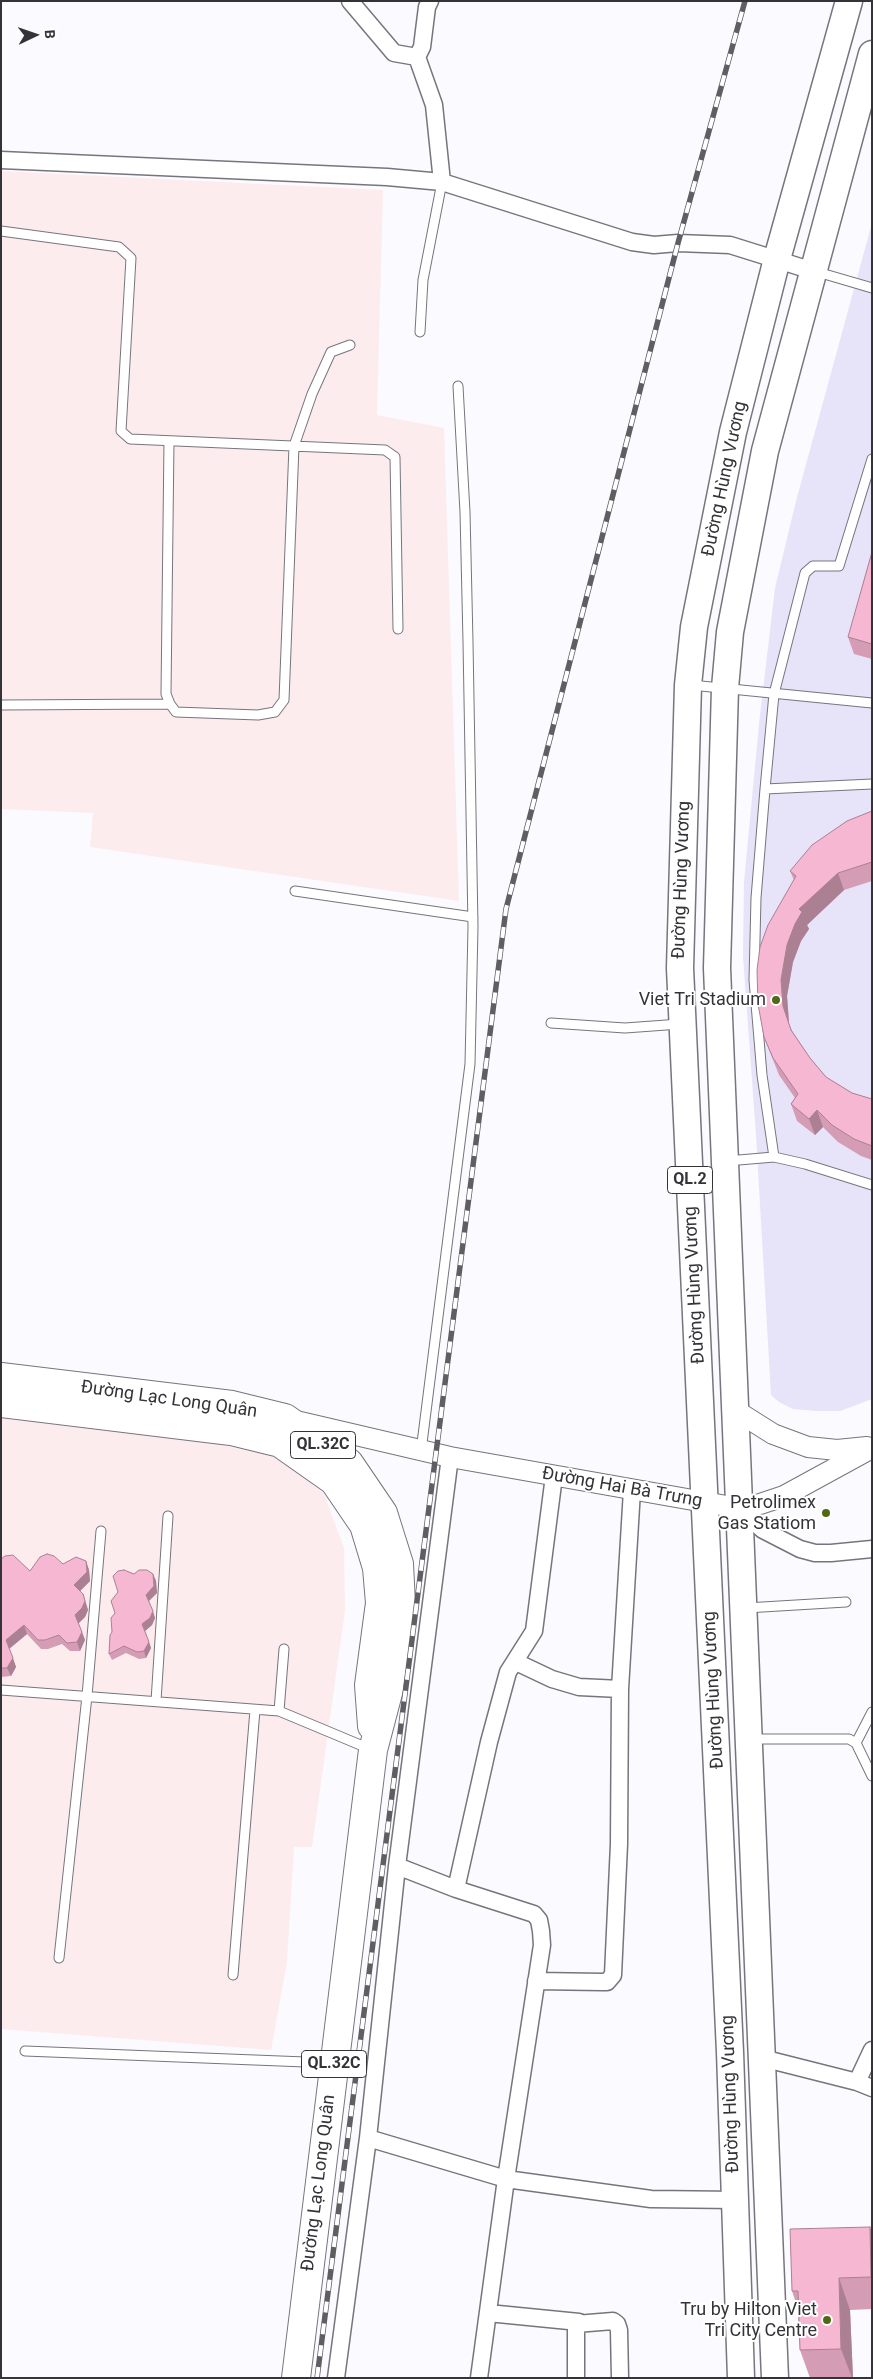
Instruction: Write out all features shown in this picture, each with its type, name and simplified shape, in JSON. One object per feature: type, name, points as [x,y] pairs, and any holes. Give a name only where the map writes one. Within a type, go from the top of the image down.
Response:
[{"type":"highway","name":"Đường Lạc Long Quân","points":[[1,1377],[232,1405],[282,1431],[324,1446],[349,1463],[383,1513],[399,1564],[401,1604],[389,1689],[373,1750],[296,2378]]},
{"type":"highway","name":"Đường Lạc Long Quân","points":[[1,1403],[230,1431],[282,1431],[334,1481],[364,1524],[377,1568],[380,1603],[369,1685],[373,1750]]},
{"type":"main road","name":"Đường Hùng Vương","points":[[741,2378],[736,2200],[680,968],[688,685],[694,627],[734,432],[778,259],[849,1]]},
{"type":"main road","name":"Đường Hùng Vương","points":[[774,2378],[717,968],[725,688],[730,632],[765,451],[812,271],[864,107],[872,54]]},
{"type":"street","points":[[350,1],[394,53],[417,57]]},
{"type":"street","points":[[427,3],[422,47],[417,57],[434,105],[442,182]]},
{"type":"street","points":[[1,160],[377,177],[442,182],[632,242],[654,245],[678,243],[730,245],[812,271]]},
{"type":"street","points":[[735,1410],[773,1434],[808,1447],[837,1450],[872,1447]]},
{"type":"street","name":"Đường Hai Bà Trưng","points":[[282,1431],[421,1451],[738,1508],[760,1504],[784,1496],[872,1447]]},
{"type":"street","name":"Đường Hai Bà Trưng","points":[[324,1446],[421,1451]]},
{"type":"street","points":[[336,2378],[368,2138],[397,1866],[450,1457]]},
{"type":"street","points":[[456,1889],[489,1742],[508,1672],[534,1631],[554,1476]]},
{"type":"street","points":[[536,1981],[608,1982],[613,1975],[619,1844],[620,1689],[632,1490]]},
{"type":"street","points":[[738,1508],[763,1530],[800,1549],[815,1553],[872,1549]]},
{"type":"street","points":[[516,1662],[552,1679],[578,1686],[620,1689]]},
{"type":"street","points":[[397,1866],[456,1889],[534,1914],[539,1920],[542,1945],[506,2179],[479,2378]]},
{"type":"street","points":[[762,2058],[864,2085],[872,2050]]},
{"type":"street","points":[[368,2138],[506,2179],[651,2199],[736,2200]]},
{"type":"street","points":[[488,2313],[579,2322],[613,2322],[617,2324],[620,2378]]},
{"type":"street","points":[[576,2378],[575,2327],[579,2322]]},
{"type":"lane","points":[[420,332],[423,280],[442,182]]},
{"type":"lane","points":[[1,231],[119,247],[131,258],[121,431],[130,439],[385,450],[395,457],[398,629]]},
{"type":"lane","points":[[812,271],[872,288]]},
{"type":"lane","points":[[169,441],[166,694],[176,712],[258,715],[275,712],[284,700],[294,446],[312,394],[331,352],[350,345]]},
{"type":"lane","points":[[421,1451],[470,1064],[473,917],[465,512],[458,386]]},
{"type":"lane","points":[[774,1158],[762,1075],[754,980],[756,898],[774,694],[805,573],[813,566],[839,566],[871,461]]},
{"type":"lane","points":[[688,685],[872,703]]},
{"type":"lane","points":[[1,705],[170,704]]},
{"type":"lane","points":[[765,788],[872,784]]},
{"type":"lane","points":[[296,891],[473,917]]},
{"type":"lane","points":[[552,1023],[626,1028],[683,1024]]},
{"type":"lane","points":[[724,1162],[774,1158],[805,1164],[872,1185]]},
{"type":"lane","points":[[156,1701],[168,1516]]},
{"type":"lane","points":[[59,1958],[87,1696],[101,1531]]},
{"type":"lane","points":[[743,1608],[846,1602]]},
{"type":"lane","points":[[279,1711],[284,1649]]},
{"type":"lane","points":[[1,1690],[279,1711],[373,1750]]},
{"type":"lane","points":[[233,1975],[255,1710]]},
{"type":"lane","points":[[856,1743],[872,1712]]},
{"type":"lane","points":[[749,1739],[849,1739],[856,1743],[872,1776]]},
{"type":"lane","points":[[24,2051],[334,2063]]},
{"type":"shaded area","points":[[1,171],[383,190],[377,415],[444,428],[459,901],[90,847],[93,813],[1,809]]},
{"type":"shaded area","points":[[872,223],[872,1399],[840,1411],[816,1411],[793,1409],[779,1402],[771,1395],[756,1135],[743,956],[744,882],[759,724],[775,588],[796,501]]},
{"type":"shaded area","points":[[1,1412],[163,1433],[281,1457],[324,1494],[344,1548],[345,1610],[312,1847],[294,1847],[287,1962],[271,2050],[1,2029]]},
{"type":"building","points":[[872,552],[872,644],[848,637]]},
{"type":"building","name":"Viet Tri Stadium","points":[[872,811],[872,862],[838,873],[799,909],[802,912],[787,945],[781,980],[783,1006],[791,1030],[810,1058],[826,1077],[852,1093],[872,1099],[872,1146],[854,1139],[832,1125],[817,1110],[809,1119],[791,1104],[798,1094],[773,1058],[764,1037],[758,1004],[757,970],[760,947],[768,925],[796,876],[790,871],[812,845],[847,821]]},
{"type":"building","points":[[47,1554],[54,1556],[63,1564],[76,1557],[86,1561],[87,1572],[74,1585],[83,1594],[85,1601],[82,1608],[75,1615],[82,1632],[77,1642],[67,1643],[59,1635],[45,1640],[38,1640],[24,1625],[6,1640],[13,1658],[7,1668],[1,1668],[1,1559],[5,1556],[13,1555],[30,1571],[40,1557]]},
{"type":"building","points":[[124,1570],[134,1574],[139,1570],[147,1570],[153,1574],[154,1586],[146,1595],[153,1611],[150,1618],[142,1624],[149,1642],[144,1651],[137,1652],[124,1646],[109,1654],[110,1635],[112,1632],[111,1618],[115,1613],[111,1601],[118,1592],[113,1576],[118,1571]]},
{"type":"building","points":[[870,2227],[871,2277],[839,2278],[841,2349],[800,2350],[798,2291],[792,2291],[790,2229]]},
{"type":"railway","points":[[317,2378],[506,909],[678,243],[745,1]]},
{"type":"place","name":"Viet Tri Stadium","points":[[776,1000]]},
{"type":"place","name":"Petrolimex Gas Statiom","points":[[826,1513]]},
{"type":"place","name":"Tru by Hilton Viet Tri City Centre","points":[[827,2320]]}]
